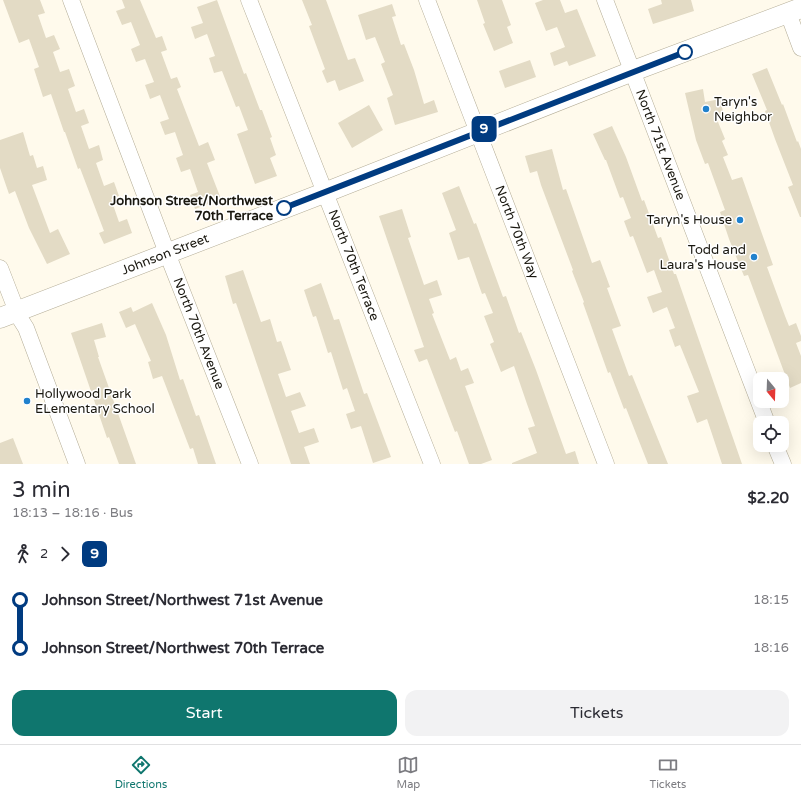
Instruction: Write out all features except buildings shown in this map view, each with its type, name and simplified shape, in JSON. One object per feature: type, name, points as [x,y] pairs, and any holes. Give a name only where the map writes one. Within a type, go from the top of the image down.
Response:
[{"type":"street","name":"North 70th Avenue","points":[[71,0],[167,253],[250,464]]},
{"type":"street","name":"North 70th Terrace","points":[[249,0],[432,464]]},
{"type":"street","name":"North 70th Way","points":[[427,0],[606,464]]},
{"type":"street","name":"North 71st Avenue","points":[[605,0],[764,416]]},
{"type":"street","name":"Johnson Street","points":[[9,314],[324,193],[633,71],[794,11]]},
{"type":"street","points":[[794,11],[801,48]]},
{"type":"street","points":[[0,268],[9,314],[26,328],[76,464]]},
{"type":"street","points":[[778,452],[783,464]]},
{"type":"bus line","name":"9","points":[[284,208],[685,52]]},
{"type":"place","name":"Taryn's Neighbor","points":[[706,109]]},
{"type":"place","name":"Johnson Street/Northwest 70th Terrace","points":[[284,208]]},
{"type":"place","name":"Taryn's House","points":[[740,220]]},
{"type":"place","name":"Todd and Laura's House","points":[[754,257]]},
{"type":"place","name":"Hollywood Park ELementary School","points":[[27,401]]}]
